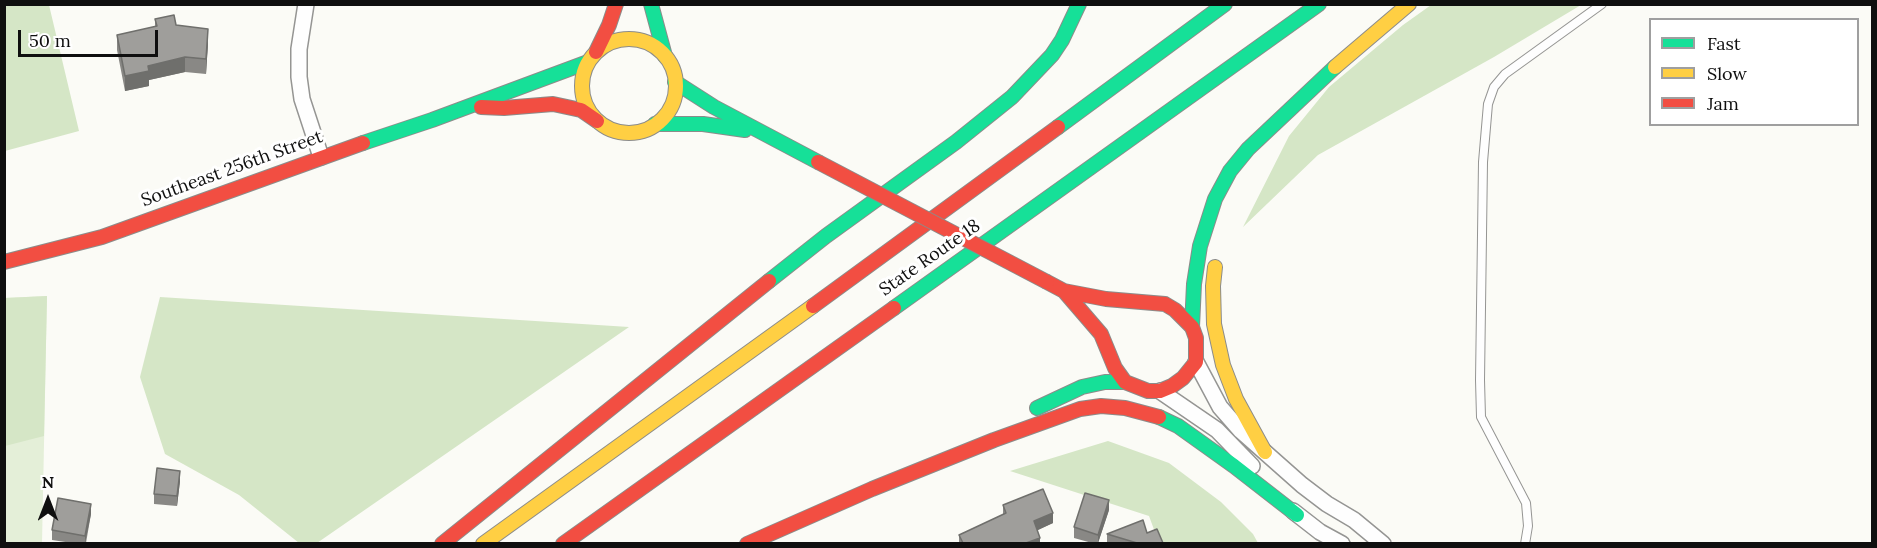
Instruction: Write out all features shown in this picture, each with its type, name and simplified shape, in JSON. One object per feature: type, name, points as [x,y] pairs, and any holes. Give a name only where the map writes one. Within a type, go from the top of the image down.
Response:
[{"type":"main road","points":[[616,4],[582,77],[582,93],[588,109],[598,121],[611,129],[626,133],[642,131],[656,124],[671,106],[675,94],[672,68],[665,56],[651,4]]},
{"type":"main road","points":[[442,543],[826,236],[956,142],[1012,97],[1052,55],[1062,40],[1079,4]]},
{"type":"main road","name":"State Route 18","points":[[483,543],[891,250],[1225,4]]},
{"type":"main road","name":"State Route 18","points":[[563,543],[1318,4]]},
{"type":"main road","points":[[1192,327],[1194,284],[1200,246],[1220,187],[1230,171],[1248,149],[1316,83],[1409,4]]},
{"type":"main road","points":[[592,57],[609,43],[624,39],[639,40],[653,46],[665,56]]},
{"type":"main road","name":"Southeast 256th Street","points":[[4,262],[102,237],[321,157],[471,106],[592,57]]},
{"type":"main road","points":[[675,82],[761,133],[1064,291],[1106,299],[1165,304],[1182,315],[1192,327],[1196,338],[1196,362],[1183,378],[1160,391],[1148,391],[1125,382],[1105,382],[1082,387],[1023,413]]},
{"type":"main road","name":"Southeast 256th Street","points":[[471,106],[504,108],[553,104],[581,110],[598,121]]},
{"type":"main road","points":[[1253,163],[1282,115]]},
{"type":"main road","points":[[656,124],[703,124],[761,133]]},
{"type":"main road","points":[[1218,252],[1213,286],[1217,341],[1230,385],[1265,452]]},
{"type":"main road","points":[[1064,291],[1101,334],[1114,368],[1125,382]]},
{"type":"main road","points":[[747,543],[994,440],[1080,410],[1101,406],[1153,414],[1178,426],[1297,515]]},
{"type":"main road","points":[[872,489],[959,439]]},
{"type":"street","points":[[306,4],[299,49],[299,77],[302,99],[321,157]]},
{"type":"street","points":[[1196,362],[1220,407],[1241,431],[1318,498],[1354,520],[1383,543]]},
{"type":"street","points":[[1160,391],[1217,430],[1297,515],[1320,532],[1342,543]]},
{"type":"lane","points":[[1525,543],[1528,526],[1526,503],[1481,417],[1483,162],[1488,104],[1494,87],[1504,74],[1602,4]]},
{"type":"green space","points":[[5,4],[49,5],[79,131],[5,151]]},
{"type":"green space","points":[[1431,5],[1581,5],[1494,57],[1318,155],[1243,227],[1289,136],[1329,87],[1403,25]]},
{"type":"green space","points":[[47,296],[42,543],[5,543],[4,298]]},
{"type":"green space","points":[[47,296],[44,436],[5,446],[5,298]]},
{"type":"green space","points":[[160,297],[629,327],[317,543],[299,543],[239,495],[165,454],[140,377]]},
{"type":"green space","points":[[1108,441],[1169,463],[1221,502],[1253,534],[1258,543],[1159,543],[1149,516],[1010,471]]},
{"type":"building","points":[[174,15],[176,25],[208,29],[206,59],[185,57],[148,66],[149,71],[125,76],[117,35],[157,26],[155,19]]},
{"type":"building","points":[[157,468],[180,471],[177,496],[154,494]]},
{"type":"building","points":[[1043,489],[1053,513],[1034,521],[1040,538],[1026,543],[963,543],[959,535],[1006,513],[1003,505]]},
{"type":"building","points":[[1085,493],[1109,500],[1098,535],[1074,527]]},
{"type":"building","points":[[58,498],[91,504],[85,536],[52,530]]},
{"type":"building","points":[[1143,520],[1147,533],[1157,529],[1163,543],[1137,543],[1107,534]]},
{"type":"traffic: fast","points":[[651,4],[665,56]]},
{"type":"traffic: fast","points":[[769,281],[826,236],[956,142],[1012,97],[1052,55],[1062,40],[1079,4]]},
{"type":"traffic: fast","points":[[1058,127],[1225,4]]},
{"type":"traffic: fast","points":[[894,308],[1319,4]]},
{"type":"traffic: fast","points":[[363,143],[588,62]]},
{"type":"traffic: fast","points":[[1192,327],[1194,284],[1200,246],[1215,199],[1230,171],[1248,149],[1335,67]]},
{"type":"traffic: fast","points":[[675,82],[714,107],[818,162]]},
{"type":"traffic: fast","points":[[655,124],[703,124],[745,130]]},
{"type":"traffic: fast","points":[[1037,408],[1082,387],[1105,382],[1125,382]]},
{"type":"traffic: fast","points":[[1159,417],[1178,426],[1297,515]]},
{"type":"traffic: slow","points":[[1335,67],[1409,4]]},
{"type":"traffic: slow","points":[[629,39],[647,43],[662,53],[672,68],[676,86],[672,104],[662,119],[647,129],[629,133],[611,129],[596,119],[586,104],[582,86],[586,68],[596,53],[611,43],[629,39]]},
{"type":"traffic: slow","points":[[1215,267],[1214,324],[1223,365],[1236,399],[1265,452]]},
{"type":"traffic: slow","points":[[483,544],[813,306]]},
{"type":"traffic: jam","points":[[596,52],[616,4]]},
{"type":"traffic: jam","points":[[481,107],[504,108],[553,104],[581,110],[597,121]]},
{"type":"traffic: jam","points":[[813,306],[1058,127]]},
{"type":"traffic: jam","points":[[4,262],[102,237],[363,143]]},
{"type":"traffic: jam","points":[[818,162],[1047,282]]},
{"type":"traffic: jam","points":[[442,544],[769,281]]},
{"type":"traffic: jam","points":[[1047,282],[1064,291],[1106,299],[1165,304],[1175,310],[1192,327],[1196,338],[1196,362],[1183,378],[1160,391],[1148,391],[1125,382],[1115,368],[1101,334],[1064,291]]},
{"type":"traffic: jam","points":[[563,544],[894,308]]},
{"type":"traffic: jam","points":[[747,544],[872,489],[994,440],[1080,409],[1101,406],[1125,408],[1159,417]]}]
